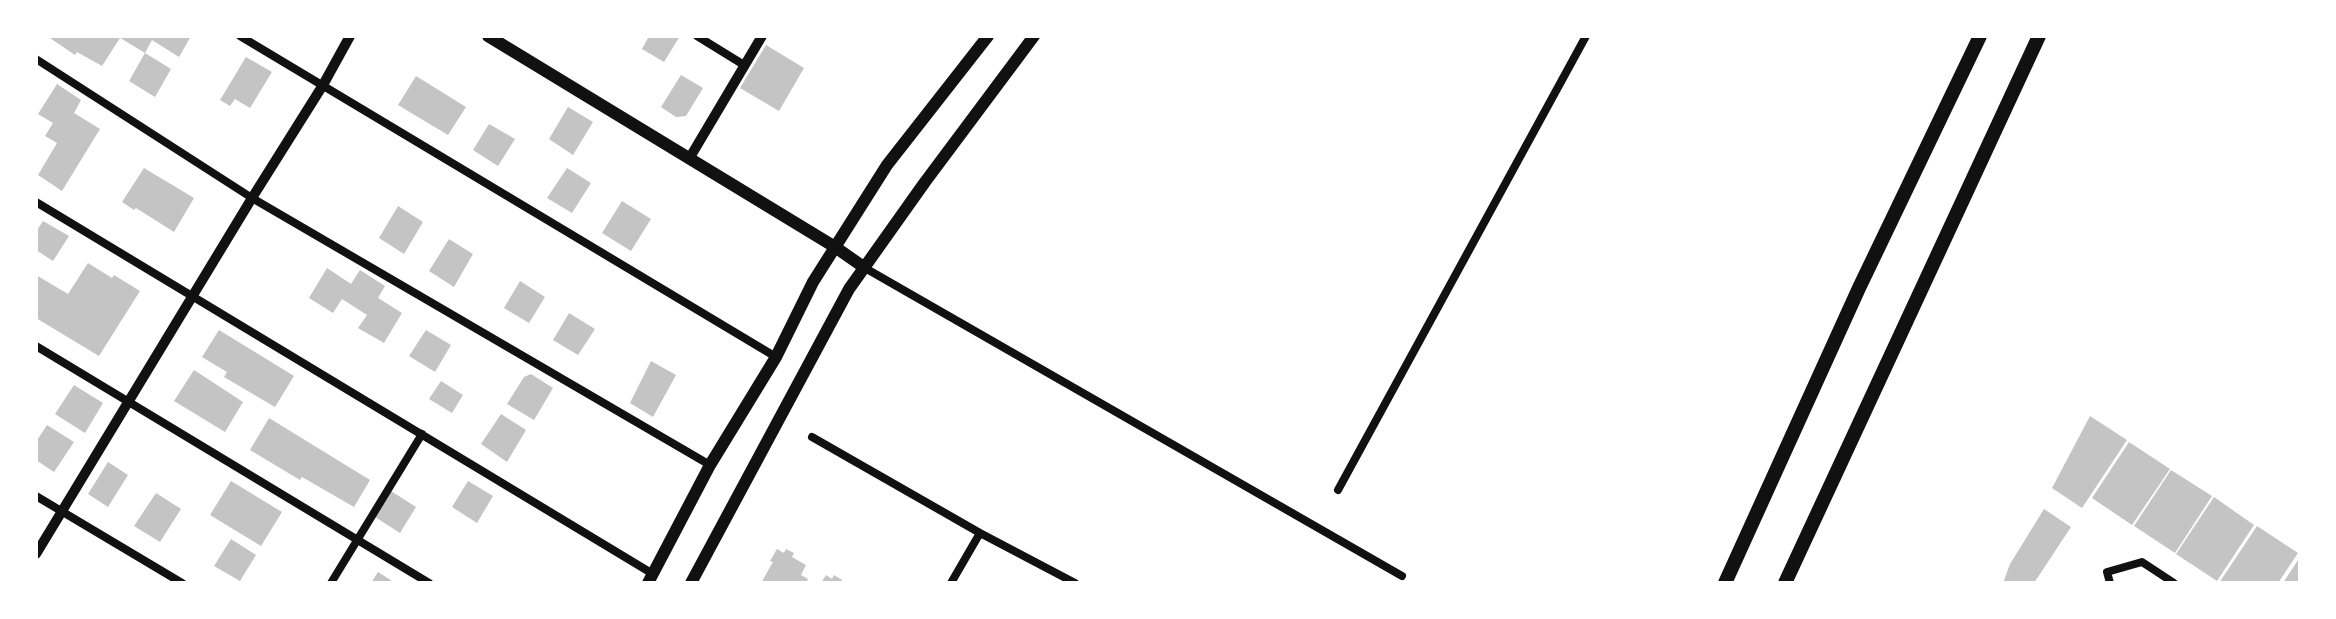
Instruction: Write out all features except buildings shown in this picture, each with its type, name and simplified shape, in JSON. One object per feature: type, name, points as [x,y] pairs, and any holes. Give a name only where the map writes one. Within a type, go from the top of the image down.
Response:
[{"type":"highway","points":[[1725,583],[1859,288],[1980,36]]},
{"type":"highway","points":[[1785,583],[2039,36]]},
{"type":"main road","points":[[488,36],[865,268]]},
{"type":"main road","points":[[650,578],[710,465],[776,357],[813,282],[887,165],[988,36]]},
{"type":"main road","points":[[691,583],[849,289],[1034,36]]},
{"type":"street","points":[[240,36],[776,357]]},
{"type":"street","points":[[36,554],[350,36]]},
{"type":"street","points":[[697,36],[744,65]]},
{"type":"street","points":[[689,159],[762,36]]},
{"type":"street","points":[[1338,490],[1586,36]]},
{"type":"street","points":[[36,59],[252,198],[710,465]]},
{"type":"street","points":[[36,202],[422,434],[650,578]]},
{"type":"street","points":[[865,268],[1402,576]]},
{"type":"street","points":[[36,346],[429,583]]},
{"type":"street","points":[[331,583],[422,434]]},
{"type":"street","points":[[812,437],[1075,583]]},
{"type":"street","points":[[36,496],[182,583]]},
{"type":"street","points":[[951,583],[980,533]]},
{"type":"street","points":[[2110,583],[2107,572],[2142,562],[2174,583]]}]
